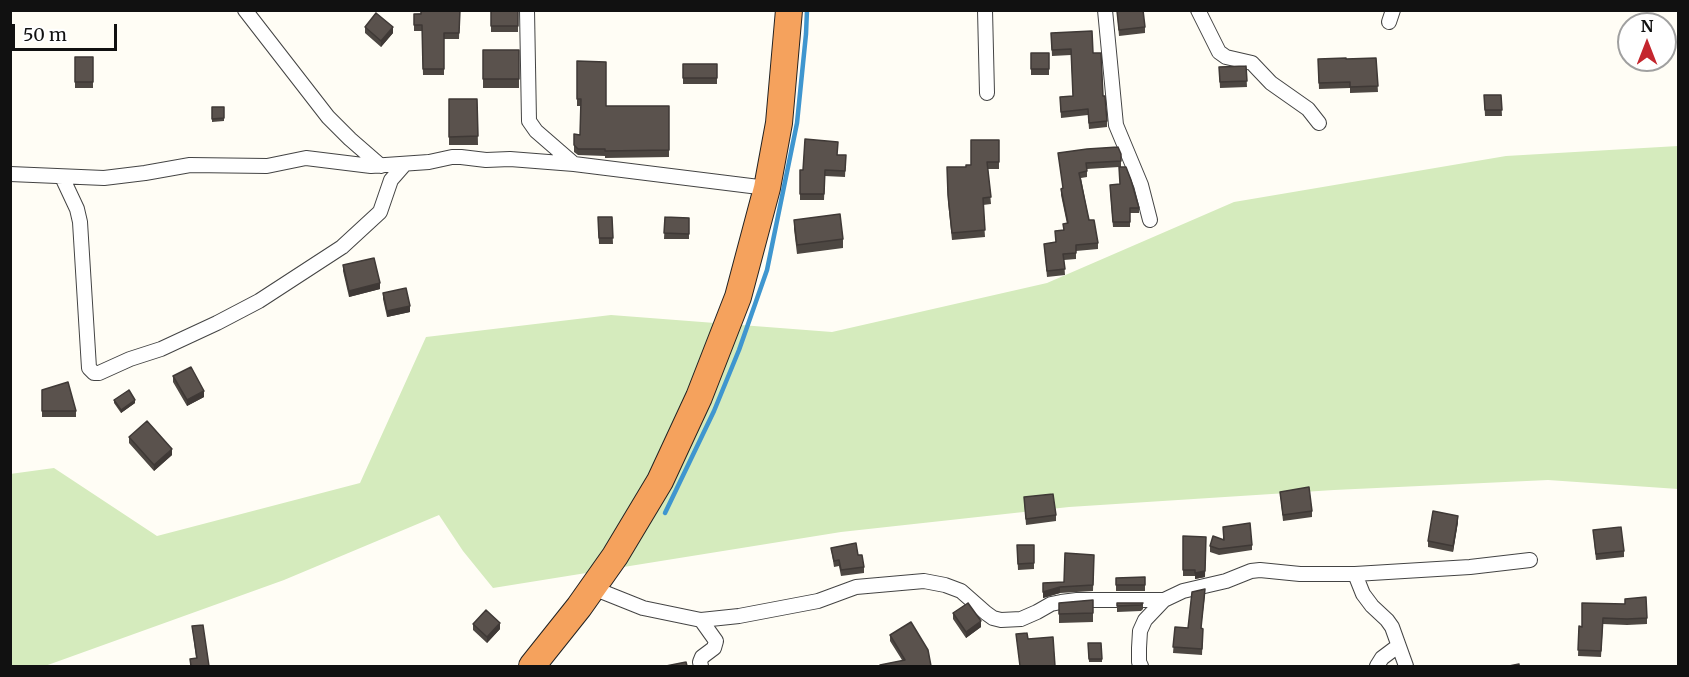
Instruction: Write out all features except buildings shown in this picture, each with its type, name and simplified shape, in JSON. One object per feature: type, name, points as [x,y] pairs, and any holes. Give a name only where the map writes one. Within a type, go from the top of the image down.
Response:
[{"type":"highway","points":[[536,665],[615,556],[660,481],[699,397],[738,297],[766,188],[779,123],[789,10]]},
{"type":"street","points":[[245,10],[328,117],[381,166]]},
{"type":"street","points":[[527,10],[529,121],[574,164]]},
{"type":"street","points":[[985,10],[987,93]]},
{"type":"street","points":[[1105,10],[1116,125],[1141,185],[1150,220]]},
{"type":"street","points":[[1198,10],[1219,52],[1226,57],[1252,63],[1270,83],[1308,109],[1319,123]]},
{"type":"street","points":[[10,174],[115,177],[190,165],[267,166],[306,158],[381,166],[461,157],[574,164],[766,188]]},
{"type":"street","points":[[62,177],[77,209],[80,222],[89,368],[94,373],[99,373],[130,359],[161,349],[218,323],[259,301],[342,247],[380,212],[391,180],[405,164]]},
{"type":"street","points":[[1141,666],[1140,631],[1145,620],[1164,600],[1183,591],[1251,571],[1355,574],[1470,567],[1530,560]]},
{"type":"street","points":[[1355,574],[1363,594],[1392,627],[1406,666]]},
{"type":"street","points":[[593,588],[643,608],[701,620],[764,612],[818,601],[856,586],[924,581],[961,591],[986,613],[1001,620],[1021,619],[1052,604],[1077,600],[1164,600]]},
{"type":"street","points":[[701,620],[716,641],[714,648],[702,657],[701,666]]},
{"type":"street","points":[[1377,666],[1382,658],[1398,646]]},
{"type":"green space","points":[[1678,146],[1678,489],[1548,480],[1334,490],[1069,507],[841,532],[493,588],[463,551],[439,515],[284,580],[45,666],[11,666],[10,474],[54,468],[157,536],[360,483],[426,337],[611,315],[832,332],[1047,283],[1234,202],[1506,156]]},
{"type":"waterway","points":[[665,513],[714,411],[739,350],[767,270],[797,123],[807,10]]}]
